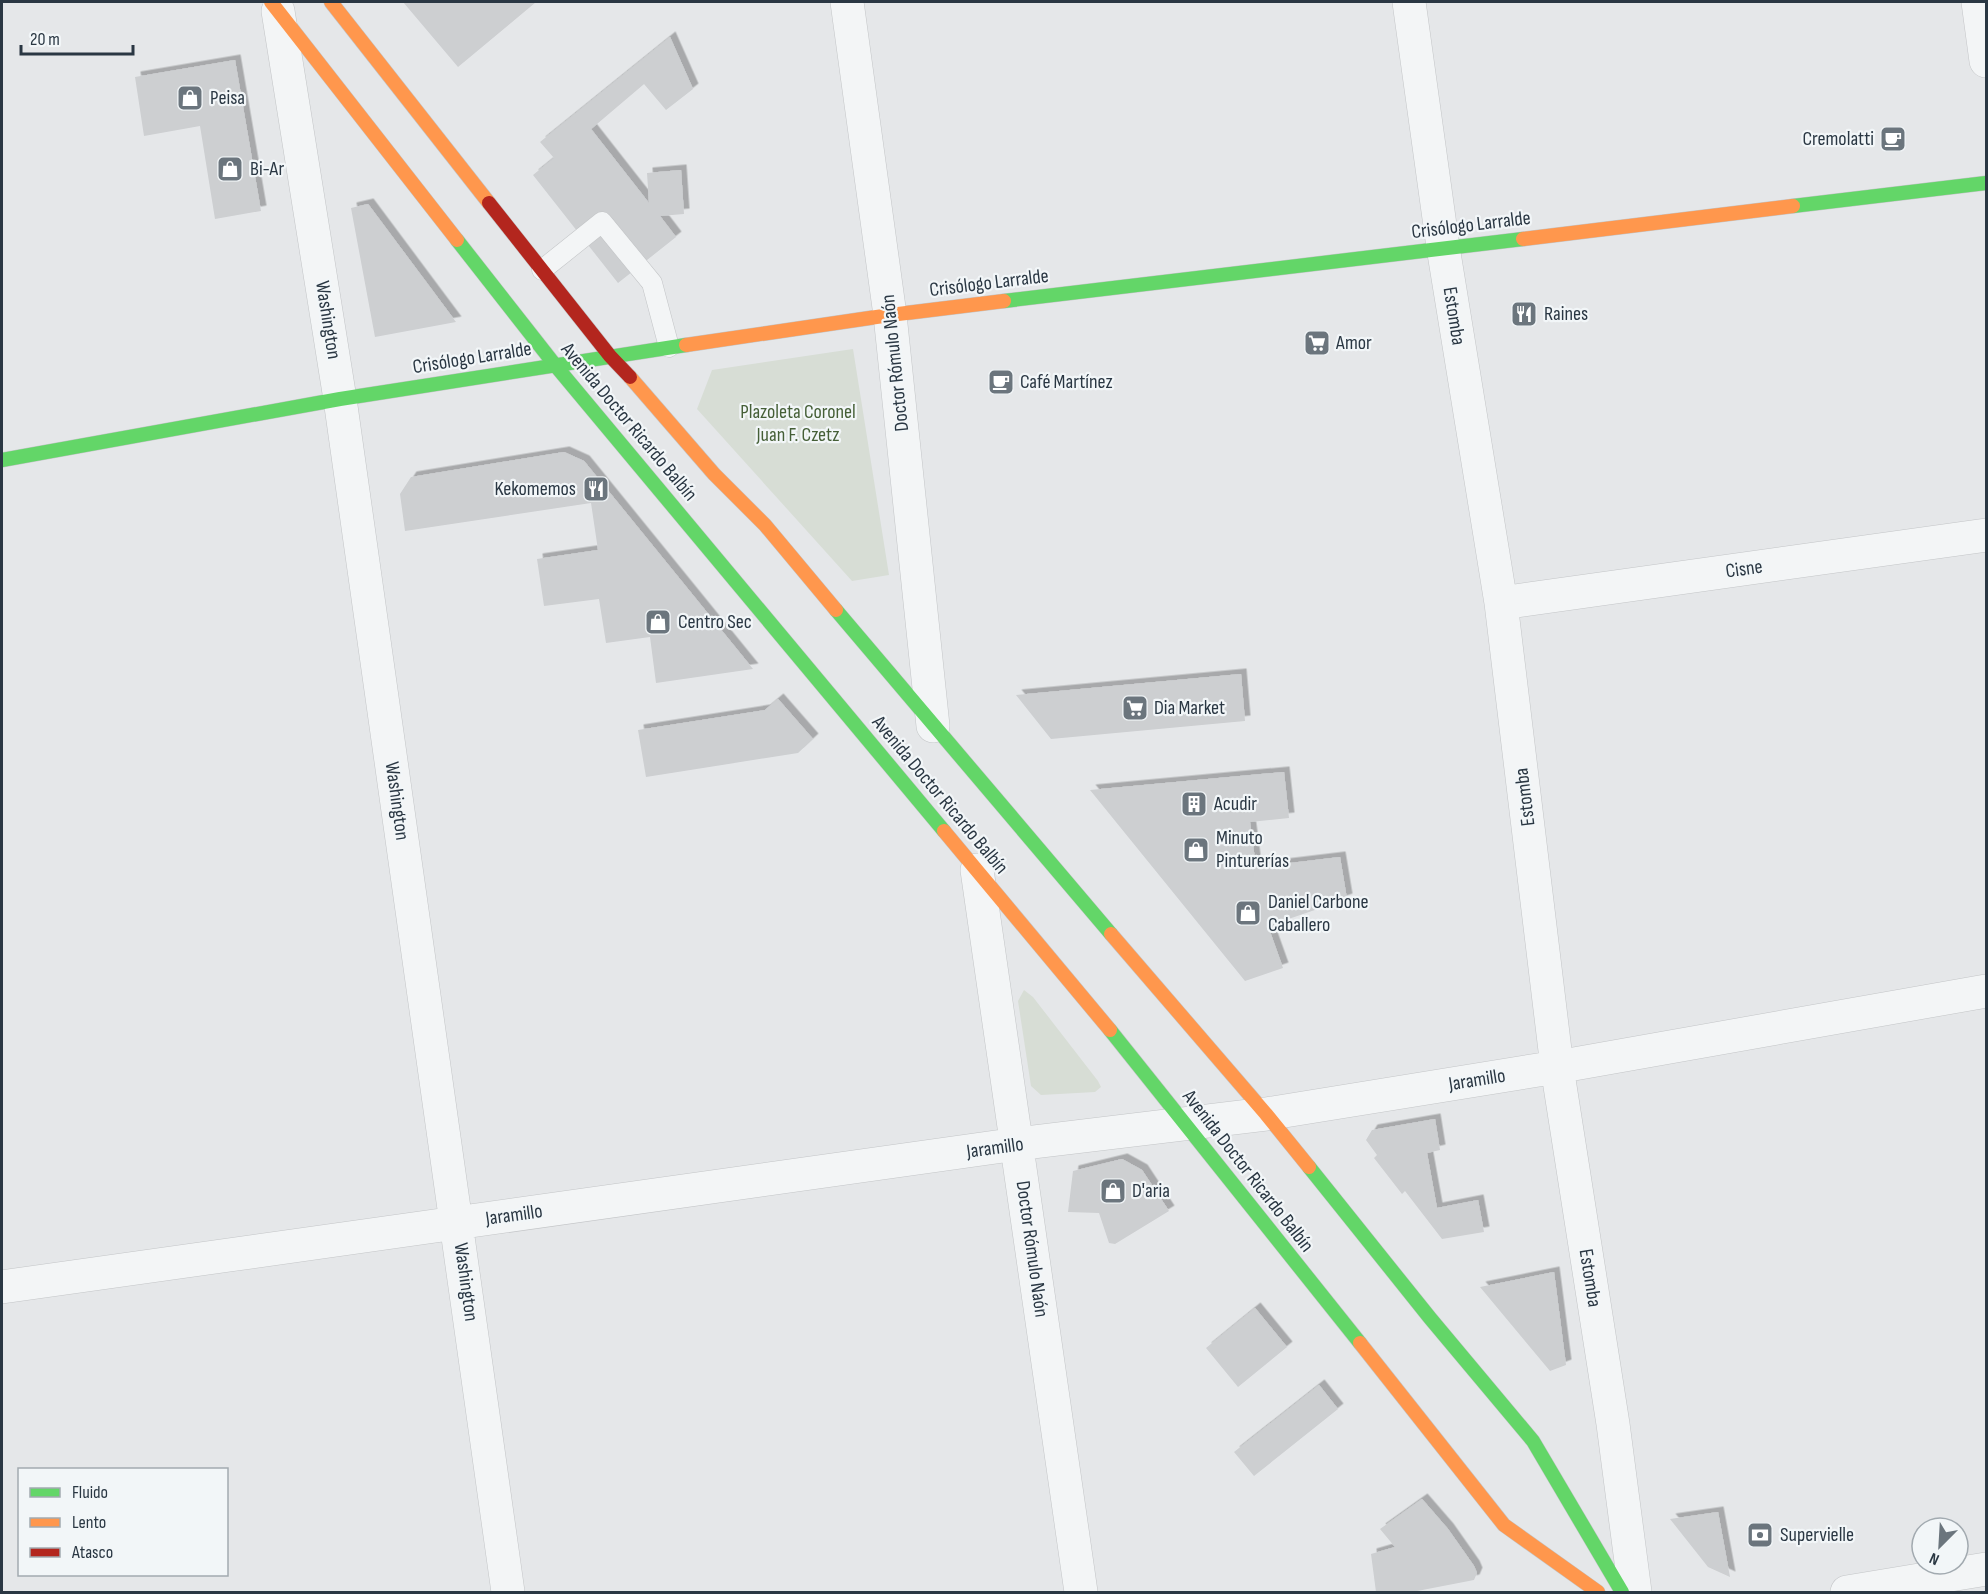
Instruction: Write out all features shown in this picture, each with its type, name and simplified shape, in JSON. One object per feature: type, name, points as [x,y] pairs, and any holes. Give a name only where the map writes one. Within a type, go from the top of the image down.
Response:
[{"type":"main road","name":"Avenida Doctor Ricardo Balbín","points":[[331,2],[610,356],[714,474],[765,525],[933,726],[1266,1114],[1430,1318],[1533,1441],[1622,1593]]},
{"type":"main road","name":"Avenida Doctor Ricardo Balbín","points":[[274,6],[555,365],[1186,1124],[1504,1525],[1598,1593]]},
{"type":"main road","name":"Crisólogo Larralde","points":[[2,460],[340,399],[890,315],[1986,183]]},
{"type":"street","name":"Doctor Rómulo Naón","points":[[847,2],[890,315],[933,726]]},
{"type":"street","name":"Estomba","points":[[1409,2],[1443,248],[1502,603],[1557,1067],[1613,1424],[1635,1593]]},
{"type":"street","points":[[1978,2],[1986,61]]},
{"type":"street","name":"Washington","points":[[274,6],[340,399],[458,1223],[508,1593]]},
{"type":"street","name":"Cisne","points":[[1502,603],[1986,535]]},
{"type":"street","name":"Doctor Rómulo Naón","points":[[977,870],[1081,1593]]},
{"type":"street","name":"Jaramillo","points":[[2,1287],[1017,1144],[1266,1114],[1557,1067],[1986,991]]},
{"type":"street","points":[[1847,1593],[1986,1569]]},
{"type":"lane","points":[[542,270],[602,222],[652,283],[669,347]]},
{"type":"green space","name":"Plazoleta Coronel Juan F. Czetz","points":[[853,349],[889,575],[852,581],[697,409],[712,370]]},
{"type":"green space","points":[[1024,990],[1033,997],[1098,1081],[1101,1087],[1095,1092],[1041,1095],[1031,1086],[1018,1001]]},
{"type":"building","points":[[403,2],[536,2],[458,67]]},
{"type":"building","points":[[670,37],[693,89],[666,110],[644,84],[591,129],[649,203],[647,173],[681,170],[684,214],[660,216],[676,237],[618,283],[533,175],[554,158],[540,142]]},
{"type":"building","points":[[235,60],[261,211],[215,219],[200,126],[144,136],[135,77]]},
{"type":"building","points":[[368,204],[456,322],[375,337],[351,208]]},
{"type":"building","points":[[564,452],[584,461],[753,669],[656,683],[650,637],[606,643],[599,599],[544,606],[537,559],[598,550],[591,503],[405,531],[400,494],[411,477]]},
{"type":"building","name":"Dia Market","points":[[1241,674],[1245,721],[1051,739],[1016,695]]},
{"type":"building","points":[[778,699],[813,739],[798,753],[646,777],[638,730],[765,710]]},
{"type":"building","points":[[1284,772],[1289,818],[1250,822],[1256,867],[1340,857],[1347,899],[1268,926],[1283,968],[1245,981],[1090,790]]},
{"type":"building","points":[[1435,1119],[1440,1150],[1427,1153],[1437,1208],[1478,1200],[1484,1232],[1442,1239],[1405,1191],[1402,1194],[1374,1158],[1377,1155],[1366,1140],[1372,1130]]},
{"type":"building","name":"D'aria","points":[[1122,1159],[1142,1170],[1169,1211],[1115,1244],[1109,1243],[1099,1213],[1068,1212],[1073,1171]]},
{"type":"building","points":[[1554,1272],[1566,1365],[1550,1371],[1480,1287]]},
{"type":"building","points":[[1255,1308],[1287,1347],[1238,1387],[1206,1348]]},
{"type":"building","points":[[1319,1385],[1338,1409],[1254,1476],[1234,1452]]},
{"type":"building","points":[[1422,1499],[1448,1529],[1474,1566],[1477,1573],[1474,1580],[1412,1592],[1376,1592],[1371,1554],[1395,1547],[1380,1529]]},
{"type":"building","points":[[1718,1512],[1730,1577],[1708,1567],[1670,1519]]},
{"type":"traffic: fast","points":[[1793,206],[1986,183]]},
{"type":"traffic: fast","points":[[1004,301],[1523,239]]},
{"type":"traffic: fast","points":[[457,240],[555,365],[944,831]]},
{"type":"traffic: fast","points":[[2,460],[340,399],[686,345]]},
{"type":"traffic: fast","points":[[836,610],[1111,934]]},
{"type":"traffic: fast","points":[[1110,1030],[1360,1343]]},
{"type":"traffic: fast","points":[[1309,1167],[1430,1318],[1533,1441],[1622,1592]]},
{"type":"traffic: slow","points":[[271,2],[457,240]]},
{"type":"traffic: slow","points":[[331,2],[489,203]]},
{"type":"traffic: slow","points":[[1523,239],[1793,206]]},
{"type":"traffic: slow","points":[[686,345],[1004,301]]},
{"type":"traffic: slow","points":[[630,377],[714,474],[765,525],[836,610]]},
{"type":"traffic: slow","points":[[944,831],[1110,1030]]},
{"type":"traffic: slow","points":[[1111,934],[1309,1167]]},
{"type":"traffic: slow","points":[[1360,1343],[1504,1525],[1598,1592]]},
{"type":"traffic: jam","points":[[489,203],[610,356],[630,377]]},
{"type":"place","name":"Peisa","points":[[190,98]]},
{"type":"place","name":"Cremolatti","points":[[1893,139]]},
{"type":"place","name":"Bi-Ar","points":[[230,169]]},
{"type":"place","name":"Raines","points":[[1524,314]]},
{"type":"place","name":"Amor","points":[[1317,343]]},
{"type":"place","name":"Café Martínez","points":[[1001,382]]},
{"type":"place","name":"Kekomemos","points":[[596,489]]},
{"type":"place","name":"Centro Sec","points":[[658,622]]},
{"type":"place","name":"Dia Market","points":[[1135,708]]},
{"type":"place","name":"Acudir","points":[[1194,804]]},
{"type":"place","name":"Minuto Pinturerías","points":[[1196,850]]},
{"type":"place","name":"Daniel Carbone Caballero","points":[[1248,913]]},
{"type":"place","name":"D'aria","points":[[1113,1191]]},
{"type":"place","name":"Supervielle","points":[[1760,1535]]}]
